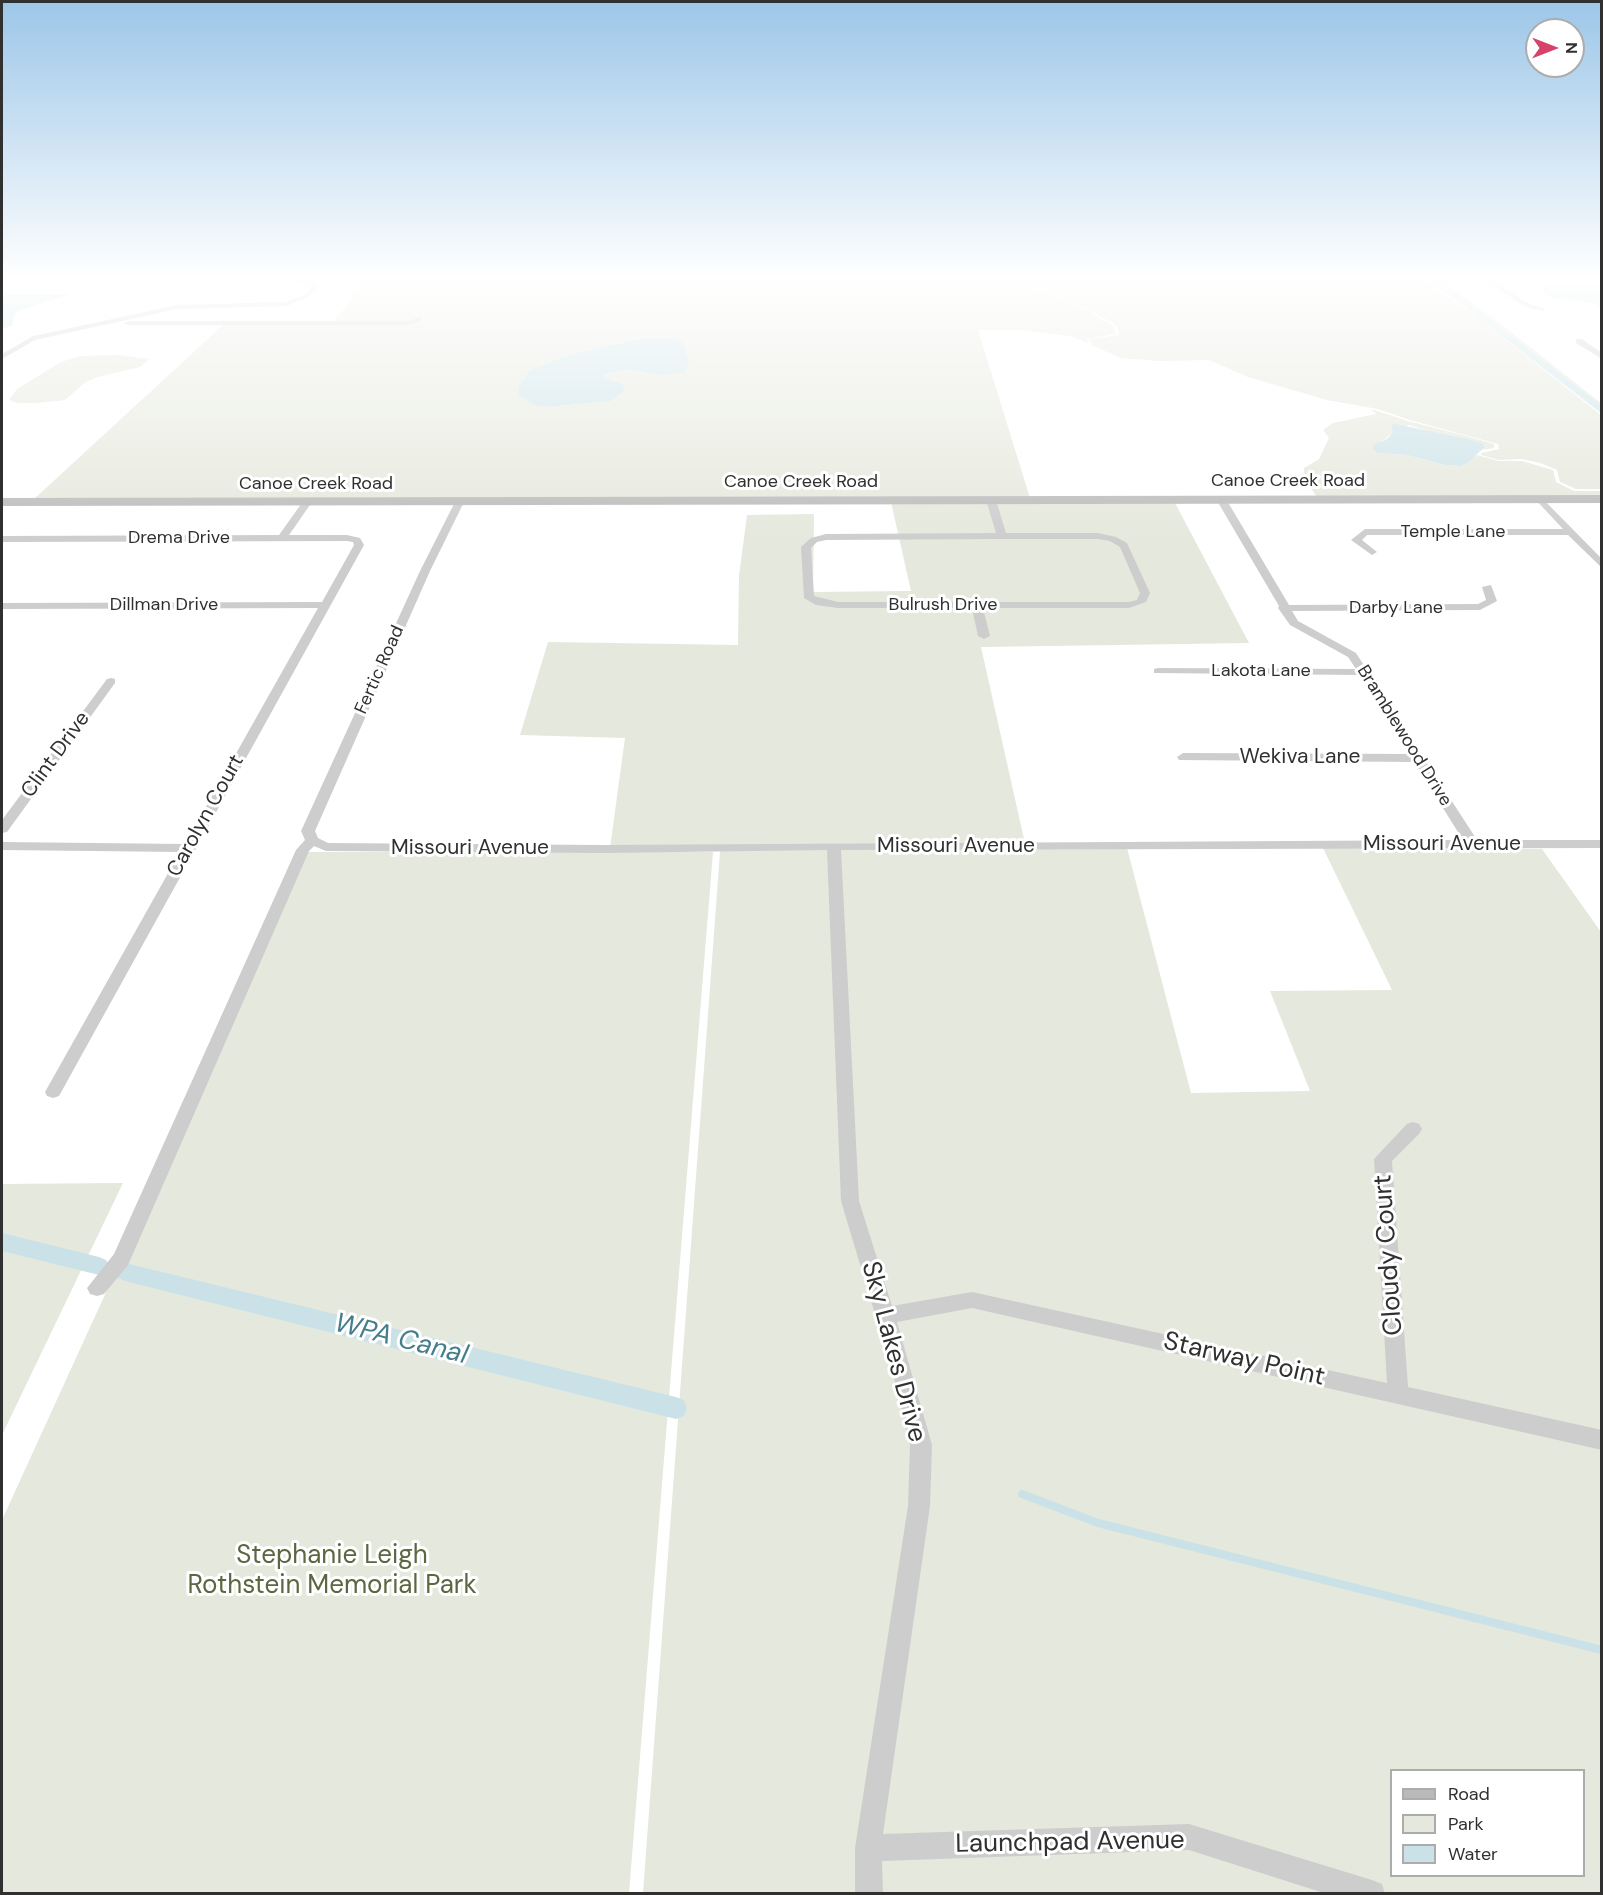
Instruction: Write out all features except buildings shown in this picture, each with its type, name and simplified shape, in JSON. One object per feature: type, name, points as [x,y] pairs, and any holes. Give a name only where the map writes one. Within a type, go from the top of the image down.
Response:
[{"type":"main road","name":"Canoe Creek Road","points":[[2,502],[1602,499]]},
{"type":"street","name":"Bramblewood Drive","points":[[1221,499],[1294,623],[1352,655],[1472,843]]},
{"type":"street","points":[[1540,499],[1602,565]]},
{"type":"street","points":[[991,500],[1002,537]]},
{"type":"street","points":[[282,538],[307,502]]},
{"type":"street","name":"Fertic Road","points":[[312,840],[308,831],[425,571],[459,502]]},
{"type":"street","name":"Temple Lane","points":[[1372,552],[1356,540],[1365,532],[1572,532]]},
{"type":"street","name":"Bulrush Drive","points":[[1098,536],[1113,539],[1124,544],[1145,593],[1141,602],[1129,605],[838,605],[820,603],[809,598],[806,547],[814,540],[826,537],[1002,537],[1098,536]]},
{"type":"street","name":"Drema Drive","points":[[2,539],[357,540]]},
{"type":"street","name":"Carolyn Court","points":[[53,1092],[326,604],[358,545],[357,540]]},
{"type":"street","name":"Darby Lane","points":[[1284,608],[1480,607],[1492,601],[1487,587]]},
{"type":"street","name":"Dillman Drive","points":[[4,608],[326,604]]},
{"type":"street","points":[[976,605],[984,636]]},
{"type":"street","name":"Lakota Lane","points":[[1158,671],[1364,672]]},
{"type":"street","name":"Clint Drive","points":[[2,829],[111,681]]},
{"type":"street","name":"Wekiva Lane","points":[[1183,757],[1417,758]]},
{"type":"street","points":[[98,1288],[121,1259],[303,850],[312,840]]},
{"type":"street","name":"Missouri Avenue","points":[[312,840],[326,846],[349,847],[603,849],[834,846],[1602,844]]},
{"type":"street","points":[[2,846],[188,848]]},
{"type":"street","name":"Sky Lakes Drive","points":[[834,846],[850,1201],[903,1374],[921,1445],[919,1506],[867,1848],[869,1893]]},
{"type":"street","name":"Cloudy Court","points":[[1398,1394],[1383,1160],[1413,1129]]},
{"type":"street","name":"Starway Point","points":[[885,1316],[972,1300],[1602,1440]]},
{"type":"street","name":"Launchpad Avenue","points":[[867,1848],[1189,1837],[1372,1893]]},
{"type":"green space","points":[[52,367],[138,367],[97,377],[83,384],[65,400],[17,403],[9,400],[17,389]]},
{"type":"green space","points":[[177,367],[535,367],[531,369],[547,407],[612,401],[624,391],[623,384],[603,377],[605,374],[626,370],[660,375],[684,373],[686,367],[990,367],[1030,498],[33,500]]},
{"type":"green space","points":[[1226,367],[1541,367],[1601,415],[1601,489],[1576,489],[1560,482],[1557,470],[1540,463],[1522,459],[1499,460],[1481,455],[1481,453],[1499,449],[1498,444],[1378,409],[1327,400],[1248,377]]},
{"type":"green space","points":[[1544,367],[1556,367],[1601,403],[1601,412]]},
{"type":"green space","points":[[1371,409],[1494,444],[1494,448],[1483,450],[1484,448],[1476,441],[1444,436],[1409,425],[1393,432],[1382,442],[1377,453],[1407,455],[1445,465],[1459,466],[1477,455],[1499,461],[1522,461],[1553,470],[1556,482],[1574,491],[1601,491],[1601,497],[1317,497],[1304,478],[1304,468],[1319,459],[1329,438],[1323,430],[1333,423],[1376,414]]},
{"type":"green space","points":[[1174,501],[1249,643],[981,647],[1026,848],[1127,848],[1191,1093],[1310,1091],[1270,991],[1392,990],[1323,848],[1542,849],[1601,932],[1601,1893],[643,1893],[720,852],[719,850],[610,848],[625,738],[520,735],[548,642],[738,645],[739,576],[747,515],[814,514],[813,592],[911,591],[891,502]]},
{"type":"green space","name":"Stephanie Leigh Rothstein Memorial Park","points":[[307,852],[713,852],[629,1893],[2,1894],[2,1520]]},
{"type":"green space","points":[[123,1183],[2,1435],[2,1184]]},
{"type":"water","points":[[687,367],[684,373],[660,375],[626,370],[605,374],[603,377],[623,384],[624,387],[624,391],[612,401],[547,407],[535,405],[519,395],[519,386],[531,369]]},
{"type":"water","points":[[1396,424],[1476,441],[1484,444],[1484,448],[1460,466],[1445,465],[1407,455],[1377,453],[1373,449],[1374,444],[1388,438],[1393,432],[1391,425]]},
{"type":"waterway","points":[[1546,367],[1602,411]]},
{"type":"waterway","name":"WPA Canal","points":[[2,1242],[99,1266]]},
{"type":"waterway","name":"WPA Canal","points":[[125,1272],[676,1408]]},
{"type":"waterway","points":[[1022,1494],[1098,1523],[1602,1650]]}]
